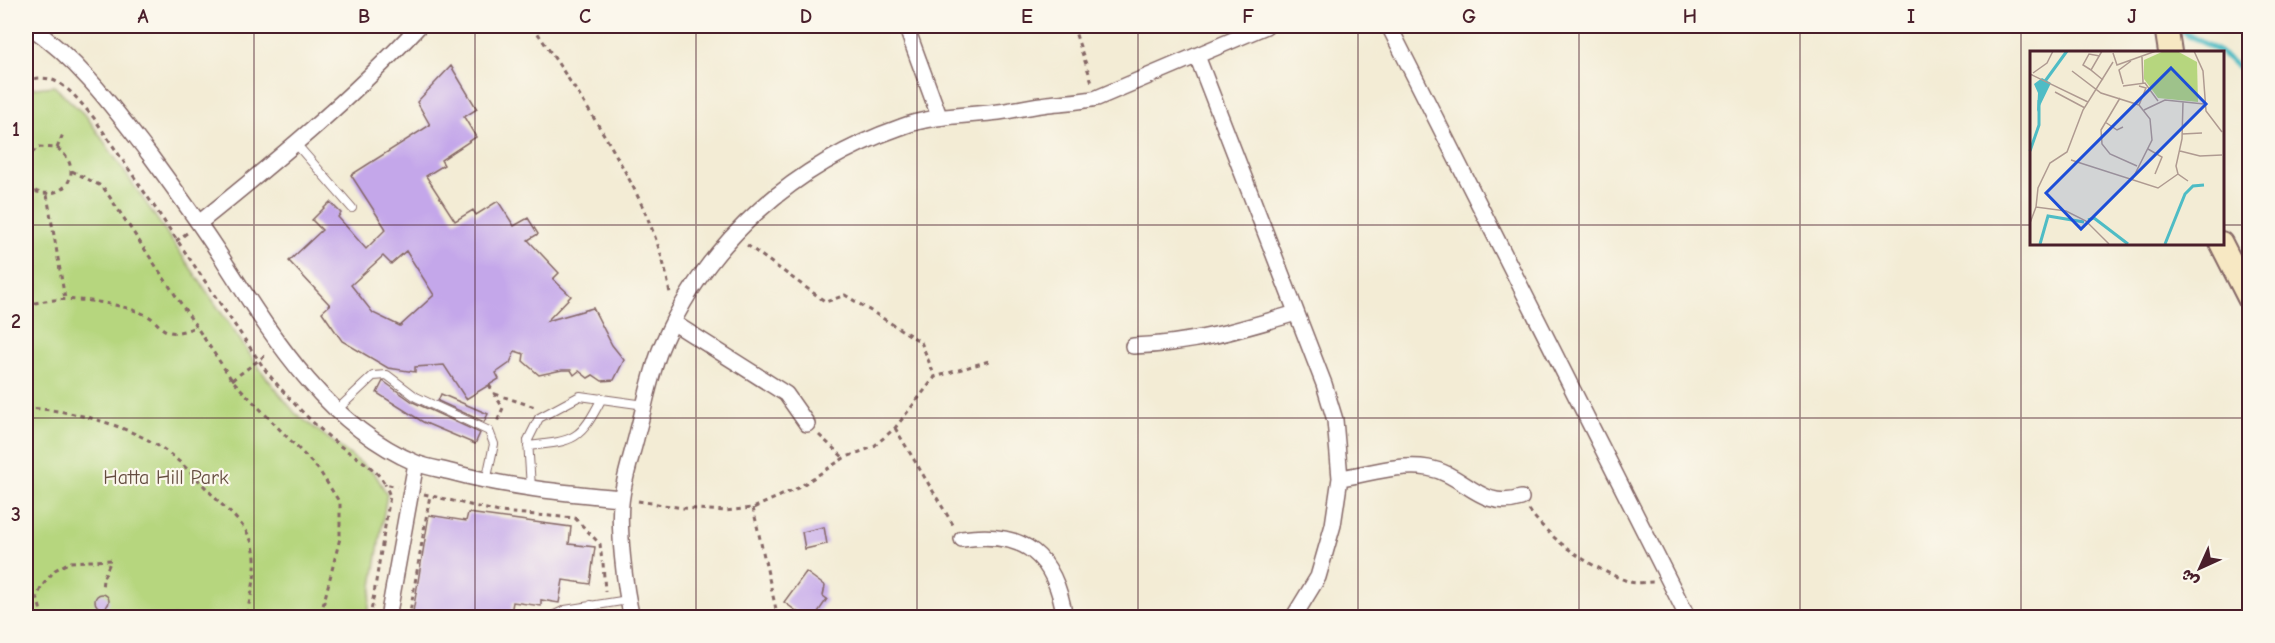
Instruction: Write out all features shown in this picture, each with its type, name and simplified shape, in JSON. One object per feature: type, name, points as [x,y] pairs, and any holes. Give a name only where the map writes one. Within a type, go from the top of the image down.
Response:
[{"type":"main road","points":[[2166,26],[2170,51]]},
{"type":"main road","points":[[2222,244],[2250,300]]},
{"type":"street","points":[[29,26],[48,39],[73,62],[108,100],[199,223],[280,344],[318,393],[337,410],[375,439],[416,463],[486,482],[621,498]]},
{"type":"street","points":[[199,223],[297,145],[382,65],[418,26]]},
{"type":"street","points":[[906,26],[939,116]]},
{"type":"street","points":[[632,618],[623,561],[621,498],[663,343],[703,271],[733,235],[781,190],[823,162],[901,126],[939,116],[998,112],[1049,104],[1073,104],[1097,98],[1266,26]]},
{"type":"street","points":[[1389,26],[1688,618]]},
{"type":"street","points":[[1197,56],[1324,384],[1335,420],[1340,478],[1333,525],[1318,577],[1293,618]]},
{"type":"street","points":[[1133,346],[1176,344],[1222,335],[1296,313]]},
{"type":"street","points":[[674,323],[786,394],[807,424]]},
{"type":"street","points":[[388,618],[416,463]]},
{"type":"street","points":[[1340,478],[1409,467],[1429,468],[1450,475],[1489,500],[1507,502],[1521,498]]},
{"type":"street","points":[[962,539],[987,536],[1012,539],[1034,552],[1048,568],[1059,588],[1065,618]]},
{"type":"lane","points":[[297,145],[352,207]]},
{"type":"lane","points":[[337,410],[373,376],[382,374],[416,397],[486,428],[492,435],[494,444],[486,482]]},
{"type":"lane","points":[[531,488],[528,446],[533,425],[545,414],[580,396],[645,405]]},
{"type":"lane","points":[[528,446],[562,442],[575,437],[585,428],[602,398]]},
{"type":"lane","points":[[548,618],[565,610],[628,600]]},
{"type":"lane","points":[[591,605],[592,618]]},
{"type":"path","points":[[533,26],[593,114],[648,220],[667,275],[674,323]]},
{"type":"path","points":[[1073,26],[1097,98]]},
{"type":"path","points":[[57,148],[63,134]]},
{"type":"path","points":[[26,146],[30,152]]},
{"type":"path","points":[[26,159],[30,152],[38,147],[57,148],[70,161],[72,171],[64,188],[46,195],[37,192],[26,181]]},
{"type":"path","points":[[72,171],[104,187],[232,380],[319,470],[340,503],[340,538],[320,618]]},
{"type":"path","points":[[46,195],[65,299]]},
{"type":"path","points":[[733,235],[826,302],[845,295],[921,342],[935,377]]},
{"type":"path","points":[[26,307],[65,299],[108,305],[148,316],[163,329],[172,333],[198,327]]},
{"type":"path","points":[[232,380],[280,344]]},
{"type":"path","points":[[621,498],[682,508],[725,511],[753,507],[798,488],[844,458],[873,447],[895,428],[935,377],[989,361]]},
{"type":"path","points":[[489,385],[503,408],[492,435]]},
{"type":"path","points":[[495,394],[542,409],[545,414]]},
{"type":"path","points":[[26,408],[52,409],[97,419],[160,447],[198,480],[244,527],[254,550],[252,594],[245,618]]},
{"type":"path","points":[[807,424],[844,458]]},
{"type":"path","points":[[895,428],[962,539]]},
{"type":"path","points":[[370,618],[390,496],[385,484]]},
{"type":"path","points":[[409,618],[430,495]]},
{"type":"path","points":[[1521,498],[1542,528],[1589,562],[1632,582],[1670,582]]},
{"type":"path","points":[[753,507],[778,618]]},
{"type":"path","points":[[43,618],[37,597],[42,586],[55,570],[70,562],[111,560],[103,579],[102,590]]},
{"type":"path","points":[[606,603],[603,562],[623,561]]},
{"type":"green space","name":"Hatta Hill Park","points":[[54,86],[87,117],[262,372],[295,413],[375,474],[387,494],[367,617],[26,617],[26,89]]},
{"type":"building","points":[[451,66],[477,109],[464,117],[476,137],[441,160],[444,165],[426,176],[455,221],[473,210],[476,215],[498,201],[514,226],[528,218],[538,234],[528,240],[559,273],[553,279],[571,296],[547,321],[593,308],[612,345],[624,360],[614,380],[602,381],[593,375],[588,378],[579,371],[574,375],[571,370],[539,375],[523,361],[524,354],[515,351],[510,363],[496,373],[499,379],[466,399],[444,365],[415,367],[415,372],[388,368],[342,341],[322,312],[330,305],[289,261],[322,230],[312,220],[330,202],[341,213],[338,217],[366,249],[386,229],[351,175],[430,125],[417,102]],"holes":[[[406,251],[434,295],[400,326],[373,313],[351,285],[383,256],[391,264]]]},
{"type":"building","points":[[383,381],[413,402],[480,433],[475,444],[423,422],[377,393]]},
{"type":"building","points":[[441,394],[488,414],[484,422],[438,401]]},
{"type":"building","points":[[468,513],[571,527],[569,544],[595,547],[590,584],[563,580],[559,603],[541,600],[541,606],[513,602],[510,618],[473,618],[448,613],[447,618],[412,618],[429,515],[466,521]]},
{"type":"building","points":[[824,527],[827,544],[805,549],[802,532]]},
{"type":"building","points":[[806,572],[825,586],[823,596],[827,599],[814,618],[806,618],[784,602]]},
{"type":"building","points":[[102,594],[107,596],[109,601],[107,606],[102,608],[97,606],[95,601],[97,596]]},
{"type":"waterway","points":[[2172,26],[2218,51]]},
{"type":"waterway","points":[[2224,56],[2250,76]]}]
